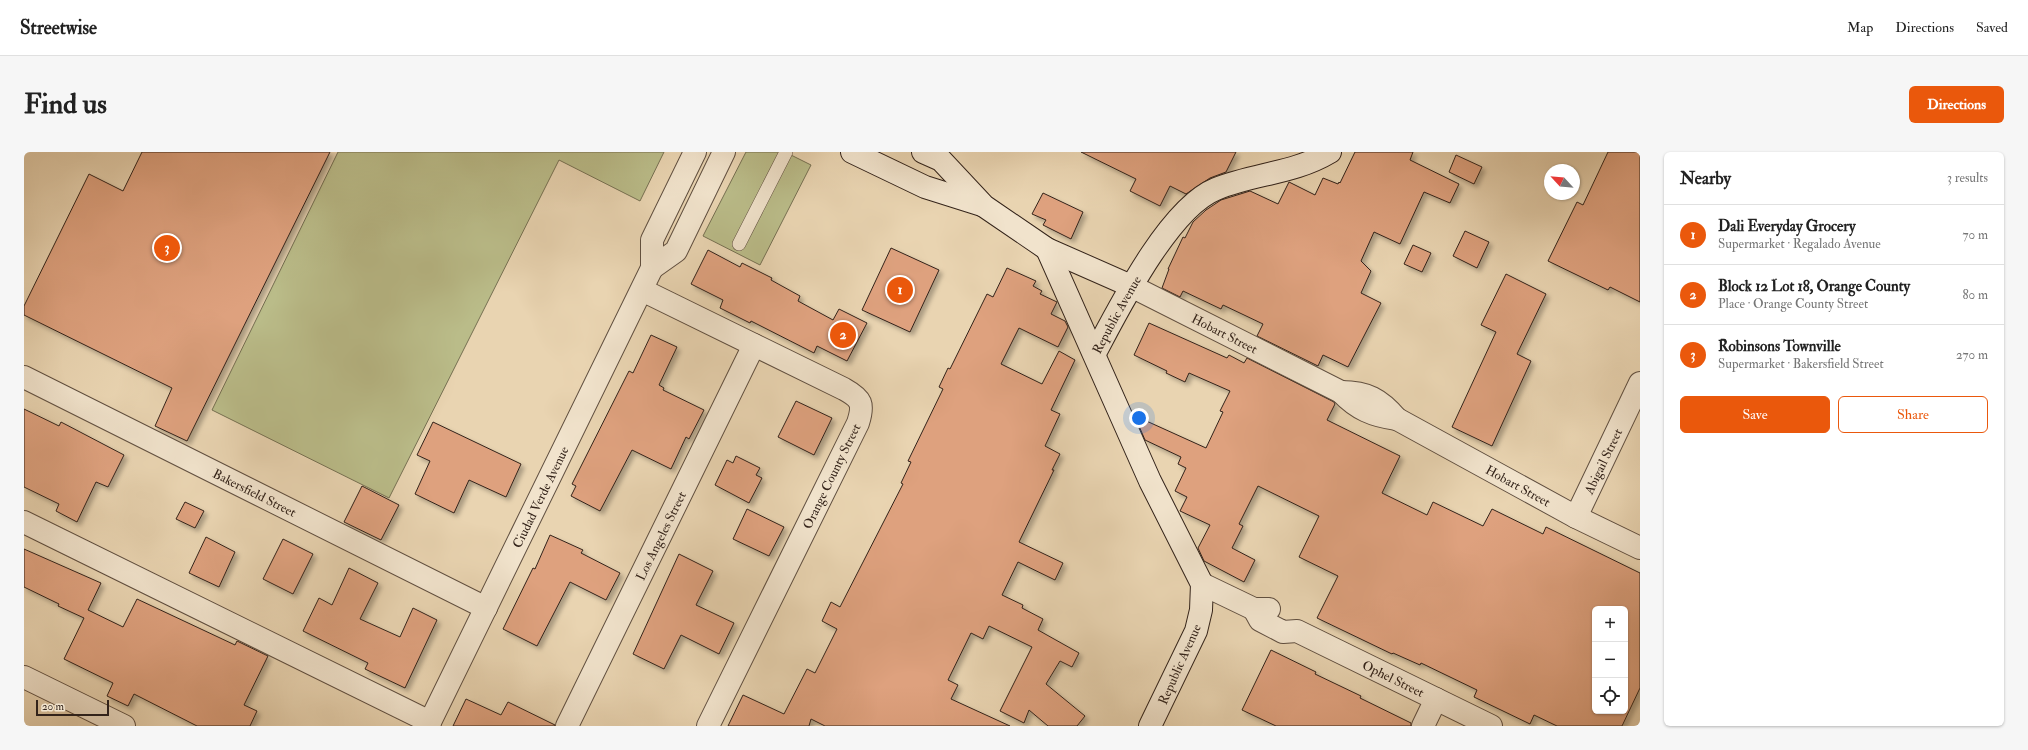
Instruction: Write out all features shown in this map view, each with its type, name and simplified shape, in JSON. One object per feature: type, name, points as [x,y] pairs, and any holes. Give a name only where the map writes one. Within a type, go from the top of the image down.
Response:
[{"type":"street","name":"Ciudad Verde Avenue","points":[[429,724],[642,290],[652,268],[652,240],[695,152]]},
{"type":"street","points":[[652,268],[676,252],[724,152]]},
{"type":"street","points":[[852,152],[925,187],[984,206]]},
{"type":"street","points":[[923,152],[940,160],[984,206]]},
{"type":"street","name":"Republic Avenue","points":[[1150,726],[1196,631],[1201,610],[1202,584],[1150,481],[1094,353],[1131,286],[1174,225],[1194,202],[1214,190],[1239,181],[1288,170],[1314,161],[1330,152]]},
{"type":"street","points":[[681,180],[705,192]]},
{"type":"street","name":"Hobart Street","points":[[984,206],[1047,249],[1131,286],[1341,392],[1352,403],[1365,412],[1381,417],[1397,419],[1576,517],[1640,548]]},
{"type":"street","points":[[1047,249],[1094,353]]},
{"type":"street","name":"Orange County Street","points":[[642,290],[855,395],[861,402],[861,412],[858,423],[708,726]]},
{"type":"street","name":"Los Angeles Street","points":[[567,726],[754,345]]},
{"type":"street","name":"Bakersfield Street","points":[[24,377],[486,608]]},
{"type":"street","name":"Abigail Street","points":[[1576,517],[1640,383]]},
{"type":"street","points":[[24,522],[429,724]]},
{"type":"street","name":"Ophel Street","points":[[1202,584],[1254,609],[1266,607],[1290,619],[1297,631],[1491,726]]},
{"type":"street","points":[[24,677],[124,726]]},
{"type":"street","points":[[1423,726],[1436,699]]},
{"type":"lane","points":[[739,244],[786,152]]},
{"type":"green space","points":[[338,152],[664,152],[640,201],[559,160],[389,498],[212,410]]},
{"type":"green space","points":[[746,152],[785,152],[811,165],[760,265],[703,236]]},
{"type":"building","points":[[142,152],[330,152],[187,441],[155,426],[172,388],[24,315],[24,306],[89,174],[123,191]]},
{"type":"building","points":[[1081,152],[1236,152],[1226,172],[1210,178],[1186,194],[1170,186],[1160,206],[1130,191],[1136,179]]},
{"type":"building","points":[[1355,152],[1413,152],[1410,160],[1459,184],[1450,203],[1424,192],[1400,244],[1374,232],[1361,261],[1371,271],[1361,293],[1381,303],[1348,367],[1323,355],[1318,366],[1257,336],[1263,324],[1223,305],[1221,309],[1183,291],[1180,297],[1162,288],[1168,269],[1183,237],[1185,238],[1193,222],[1206,210],[1221,200],[1250,191],[1278,204],[1289,182],[1315,195],[1323,178],[1338,184],[1339,182],[1340,183]]},
{"type":"building","points":[[1608,152],[1640,152],[1640,302],[1610,287],[1608,290],[1548,261],[1577,202],[1583,205]]},
{"type":"building","points":[[1456,155],[1482,167],[1474,184],[1449,172]]},
{"type":"building","points":[[1043,193],[1083,212],[1071,239],[1043,225],[1046,220],[1032,214]]},
{"type":"building","points":[[1465,231],[1489,242],[1477,268],[1453,256]]},
{"type":"building","points":[[1413,245],[1431,253],[1422,272],[1404,264]]},
{"type":"building","points":[[891,248],[939,270],[910,332],[862,310]]},
{"type":"building","points":[[708,250],[740,267],[742,263],[772,278],[771,280],[800,296],[798,301],[833,320],[839,309],[867,323],[847,361],[817,346],[814,353],[751,321],[750,323],[720,308],[723,300],[691,284]]},
{"type":"building","points":[[1007,268],[1036,281],[1033,286],[1042,291],[1040,294],[1057,302],[1051,314],[1065,321],[1068,327],[1058,347],[1019,328],[1001,364],[1042,384],[1059,351],[1075,360],[1051,410],[1060,414],[1045,446],[1060,454],[1052,470],[1054,470],[1019,542],[1063,563],[1055,580],[1018,562],[1002,595],[1023,605],[1022,608],[1043,619],[1038,630],[1079,653],[1072,667],[1060,661],[1046,684],[1085,716],[1077,726],[1048,726],[1029,710],[1024,723],[1000,711],[1032,647],[989,626],[983,639],[971,633],[948,680],[958,685],[951,699],[1010,726],[825,726],[811,719],[809,726],[728,726],[743,695],[784,714],[807,669],[815,673],[837,629],[822,621],[831,602],[840,607],[903,484],[901,483],[911,462],[908,461],[943,389],[939,387],[948,368],[950,369],[987,294],[993,297]]},
{"type":"building","points":[[1506,274],[1546,294],[1517,354],[1531,361],[1492,446],[1452,427],[1496,332],[1481,325]]},
{"type":"building","points":[[1149,323],[1227,358],[1229,355],[1244,363],[1247,358],[1334,402],[1335,404],[1327,420],[1400,456],[1382,493],[1427,515],[1433,502],[1483,526],[1492,509],[1543,534],[1546,527],[1640,573],[1640,688],[1628,713],[1628,606],[1592,606],[1592,714],[1628,714],[1622,726],[1557,726],[1534,715],[1530,724],[1474,697],[1477,690],[1421,663],[1420,665],[1393,653],[1392,654],[1317,618],[1338,576],[1299,557],[1319,516],[1258,486],[1239,524],[1243,526],[1232,548],[1255,560],[1244,582],[1204,561],[1198,548],[1210,525],[1180,511],[1187,497],[1175,491],[1186,468],[1178,464],[1181,457],[1145,440],[1139,426],[1142,419],[1206,448],[1223,412],[1220,411],[1230,391],[1189,373],[1185,382],[1166,373],[1167,371],[1134,355]]},
{"type":"building","points":[[651,335],[677,347],[659,385],[664,388],[663,390],[704,410],[689,439],[686,437],[671,469],[632,450],[600,511],[571,496],[576,486],[572,484],[629,371],[633,373]]},
{"type":"building","points":[[796,401],[832,418],[814,455],[778,437]]},
{"type":"building","points":[[24,409],[59,426],[61,422],[124,455],[108,487],[96,482],[77,522],[56,511],[59,504],[24,487]]},
{"type":"building","points":[[433,422],[521,464],[506,497],[469,480],[454,513],[415,494],[430,461],[417,455]]},
{"type":"building","points":[[736,456],[760,468],[756,475],[762,478],[749,503],[715,485],[727,460],[733,463]]},
{"type":"building","points":[[362,486],[399,505],[381,540],[344,522]]},
{"type":"building","points":[[185,502],[204,511],[195,528],[176,519]]},
{"type":"building","points":[[747,509],[784,527],[769,556],[733,539]]},
{"type":"building","points":[[550,535],[583,550],[581,553],[620,573],[606,600],[570,582],[537,646],[503,629],[533,568],[535,569]]},
{"type":"building","points":[[206,537],[235,552],[219,587],[189,573]]},
{"type":"building","points":[[283,539],[313,554],[293,594],[263,579]]},
{"type":"building","points":[[24,549],[101,583],[88,610],[123,627],[137,599],[235,645],[237,641],[268,656],[244,705],[257,711],[250,726],[197,726],[134,694],[128,706],[107,696],[113,683],[64,659],[84,618],[58,606],[59,604],[24,587]]},
{"type":"building","points":[[679,554],[713,571],[696,605],[734,623],[719,654],[681,635],[664,669],[633,654]]},
{"type":"building","points":[[349,568],[378,583],[360,619],[400,637],[413,608],[437,620],[405,688],[365,669],[368,663],[303,631],[319,598],[332,605]]},
{"type":"building","points":[[1271,650],[1316,672],[1315,674],[1361,696],[1360,698],[1411,723],[1411,726],[1276,726],[1242,710]]},
{"type":"building","points":[[466,699],[501,715],[508,702],[555,726],[453,726]]},
{"type":"place","name":"Robinsons Townville","points":[[167,248]]},
{"type":"place","name":"Dali Everyday Grocery","points":[[900,290]]},
{"type":"place","name":"Block 12 Lot 18, Orange County","points":[[843,335]]}]
